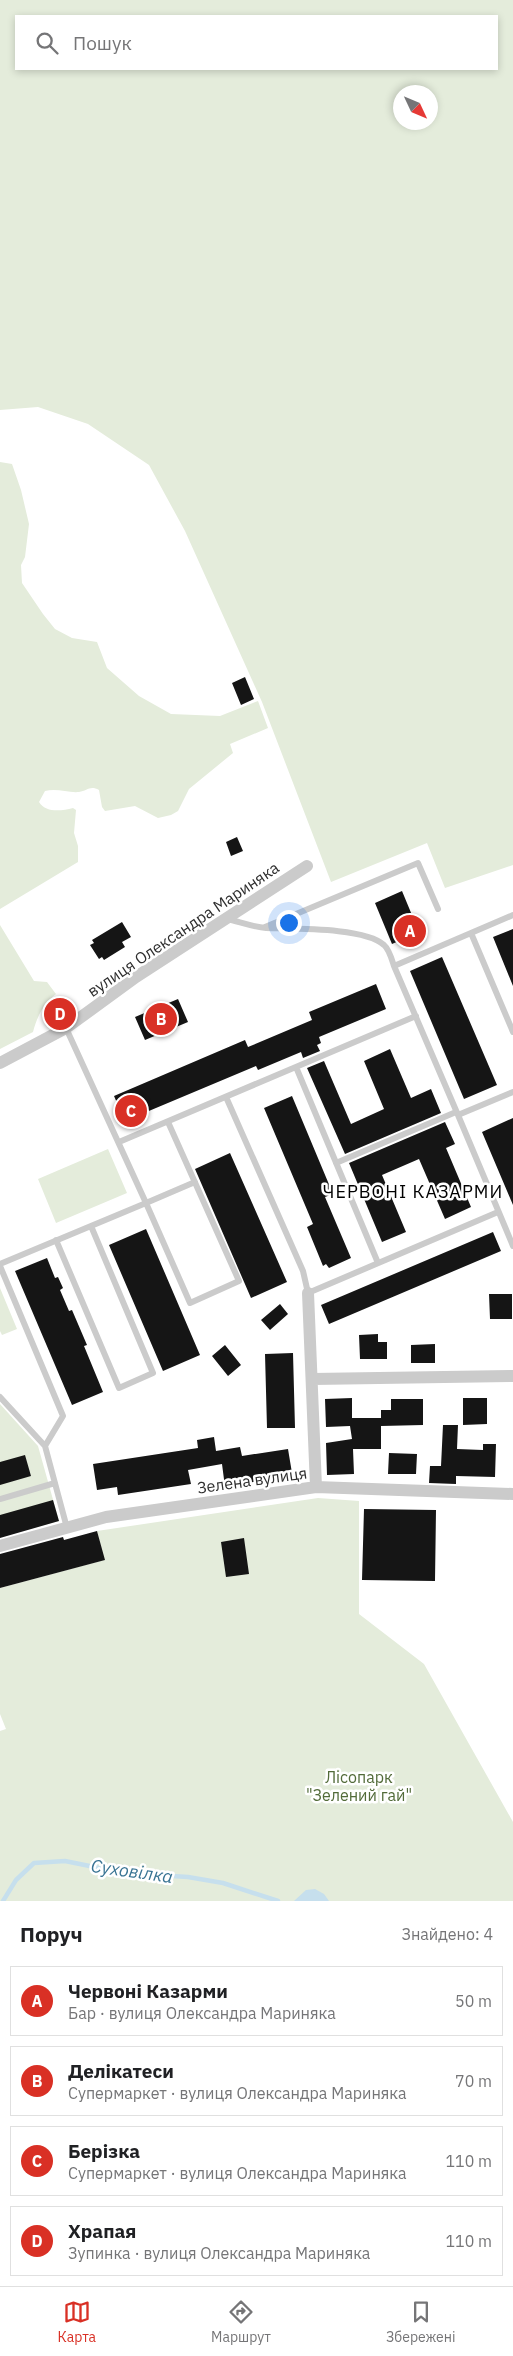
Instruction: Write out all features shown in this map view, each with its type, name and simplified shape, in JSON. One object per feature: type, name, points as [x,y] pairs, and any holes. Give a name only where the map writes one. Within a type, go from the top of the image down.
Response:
[{"type":"street","name":"вулиця Олександра Мариняка","points":[[0,1063],[66,1028],[136,977],[307,866]]},
{"type":"street","points":[[308,1293],[316,1488]]},
{"type":"street","points":[[313,1379],[513,1376]]},
{"type":"street","name":"Зелена вулиця","points":[[0,1546],[106,1517],[316,1488],[513,1494]]},
{"type":"lane","points":[[263,928],[418,862],[438,909]]},
{"type":"lane","points":[[394,966],[513,915]]},
{"type":"lane","points":[[228,919],[263,928],[311,929],[347,933],[370,938],[384,945],[513,1246]]},
{"type":"lane","points":[[471,933],[513,1032]]},
{"type":"lane","points":[[119,1142],[416,1016]]},
{"type":"lane","points":[[66,1028],[190,1302],[239,1281],[168,1122]]},
{"type":"lane","points":[[296,1067],[378,1263]]},
{"type":"lane","points":[[336,1162],[513,1092]]},
{"type":"lane","points":[[226,1097],[303,1271],[308,1293],[498,1212]]},
{"type":"lane","points":[[45,1446],[63,1416],[0,1265],[195,1182]]},
{"type":"lane","points":[[56,1240],[119,1388],[153,1373],[91,1226]]},
{"type":"lane","points":[[0,1397],[45,1446],[67,1528]]},
{"type":"lane","points":[[0,1499],[55,1483]]},
{"type":"green space","points":[[0,0],[513,0],[513,865],[445,888],[427,843],[331,882],[262,702],[185,531],[149,465],[88,424],[38,407],[0,410]]},
{"type":"green space","points":[[0,462],[12,464],[21,490],[29,524],[25,557],[21,565],[22,583],[55,629],[72,638],[97,642],[107,668],[139,696],[171,714],[220,716],[258,701],[268,728],[230,744],[233,753],[189,789],[178,811],[171,815],[158,818],[135,806],[105,811],[102,807],[99,790],[93,788],[79,792],[45,791],[39,802],[42,806],[50,810],[73,808],[76,810],[74,833],[78,846],[78,862],[0,909]]},
{"type":"green space","points":[[0,925],[34,981],[47,982],[56,994],[41,1011],[33,1032],[0,1049]]},
{"type":"green space","points":[[108,1149],[127,1193],[56,1223],[38,1179]]},
{"type":"green space","points":[[0,1288],[17,1329],[2,1335],[0,1331]]},
{"type":"green space","points":[[0,1404],[38,1446],[59,1521],[0,1537]]},
{"type":"green space","name":"Лісопарк \"Зелений гай\"","points":[[318,1498],[359,1501],[359,1614],[424,1664],[513,1822],[513,1901],[0,1901],[0,1731],[6,1729],[0,1714],[0,1588],[104,1560],[97,1531]]},
{"type":"water","points":[[315,1889],[324,1894],[329,1901],[294,1901],[306,1890]]},
{"type":"building","points":[[245,677],[254,699],[241,705],[232,683]]},
{"type":"building","points":[[237,837],[243,851],[231,856],[226,842]]},
{"type":"building","points":[[402,891],[419,932],[392,944],[375,903]]},
{"type":"building","points":[[122,922],[131,937],[122,942],[125,947],[104,960],[102,957],[99,959],[90,945],[94,943],[92,940]]},
{"type":"building","points":[[513,929],[513,986],[493,937]]},
{"type":"building","points":[[442,957],[497,1085],[464,1099],[410,971]]},
{"type":"building","points":[[376,984],[386,1009],[319,1037],[321,1043],[317,1045],[320,1051],[303,1058],[301,1052],[258,1070],[256,1066],[125,1121],[114,1096],[245,1040],[248,1047],[312,1020],[309,1012]]},
{"type":"building","points":[[178,999],[188,1022],[145,1040],[135,1017]]},
{"type":"building","points":[[390,1049],[411,1098],[431,1089],[441,1113],[345,1154],[307,1068],[324,1061],[351,1124],[384,1109],[364,1061]]},
{"type":"building","points":[[292,1096],[333,1194],[325,1197],[351,1258],[329,1268],[326,1264],[323,1266],[307,1227],[313,1224],[264,1108]]},
{"type":"building","points":[[513,1118],[513,1205],[482,1132]]},
{"type":"building","points":[[445,1122],[455,1144],[446,1148],[471,1207],[445,1219],[419,1159],[382,1175],[406,1232],[382,1242],[349,1163]]},
{"type":"building","points":[[230,1153],[287,1282],[251,1298],[195,1169]]},
{"type":"building","points":[[146,1229],[200,1355],[163,1371],[109,1245]]},
{"type":"building","points":[[493,1232],[501,1251],[329,1324],[321,1305]]},
{"type":"building","points":[[47,1258],[55,1278],[58,1277],[63,1288],[60,1290],[69,1311],[72,1310],[87,1345],[84,1346],[103,1392],[72,1405],[15,1271]]},
{"type":"building","points":[[489,1294],[512,1294],[512,1319],[490,1319]]},
{"type":"building","points":[[280,1304],[288,1314],[270,1330],[261,1320]]},
{"type":"building","points":[[378,1334],[378,1342],[387,1342],[387,1359],[360,1359],[359,1335]]},
{"type":"building","points":[[435,1344],[435,1363],[411,1363],[411,1345]]},
{"type":"building","points":[[225,1345],[241,1365],[228,1376],[212,1356]]},
{"type":"building","points":[[293,1353],[295,1428],[267,1428],[265,1354]]},
{"type":"building","points":[[352,1398],[352,1418],[381,1418],[381,1449],[353,1449],[354,1474],[327,1475],[326,1443],[352,1439],[350,1426],[326,1427],[325,1399]]},
{"type":"building","points":[[463,1398],[487,1398],[487,1424],[463,1425]]},
{"type":"building","points":[[391,1399],[423,1399],[423,1425],[381,1426],[381,1410],[391,1410]]},
{"type":"building","points":[[443,1425],[458,1425],[457,1449],[483,1450],[483,1444],[496,1444],[495,1477],[456,1476],[456,1484],[429,1483],[430,1466],[441,1466]]},
{"type":"building","points":[[214,1437],[216,1451],[240,1447],[242,1456],[288,1449],[292,1473],[278,1475],[279,1481],[265,1483],[264,1480],[225,1487],[222,1464],[188,1470],[191,1484],[118,1495],[117,1487],[97,1490],[93,1464],[198,1448],[197,1440]]},
{"type":"building","points":[[389,1453],[417,1454],[416,1474],[388,1474]]},
{"type":"building","points":[[25,1455],[31,1476],[0,1485],[0,1462]]},
{"type":"building","points":[[53,1500],[59,1521],[0,1538],[0,1515]]},
{"type":"building","points":[[364,1509],[436,1510],[435,1581],[362,1580]]},
{"type":"building","points":[[97,1531],[105,1560],[0,1588],[0,1554],[63,1537],[64,1540]]},
{"type":"building","points":[[244,1538],[249,1574],[226,1577],[221,1542]]},
{"type":"waterway","name":"Суховілка","points":[[3,1901],[16,1880],[34,1863],[65,1861],[124,1873],[188,1877],[223,1883],[278,1901]]},
{"type":"place","name":"Червоні Казарми","points":[[410,931]]},
{"type":"place","name":"Храпая","points":[[60,1014]]},
{"type":"place","name":"Делікатеси","points":[[161,1019]]},
{"type":"place","name":"Берізка","points":[[131,1111]]},
{"type":"district","name":"ЧЕРВОНІ КАЗАРМИ","points":[[413,1191]]}]
